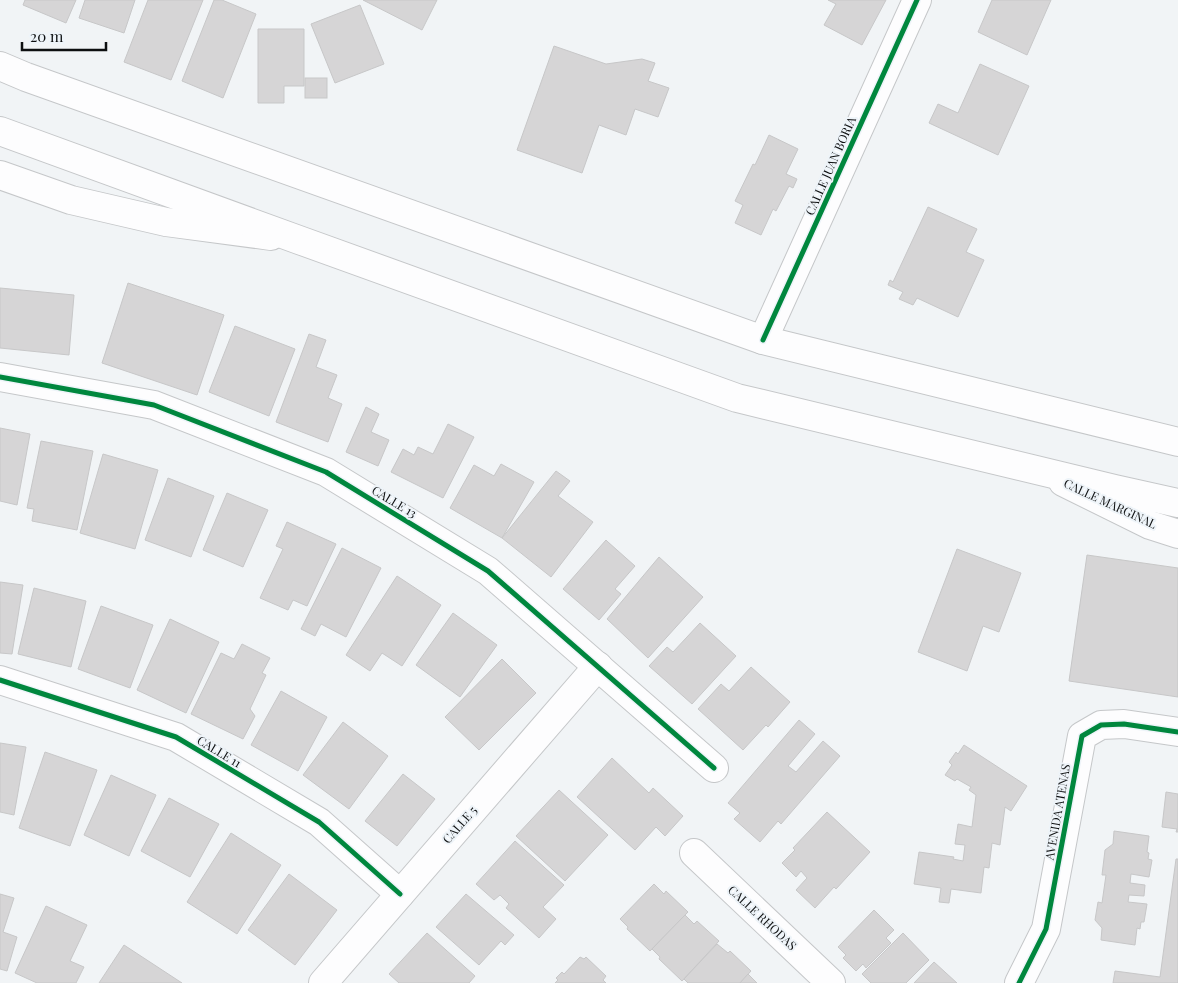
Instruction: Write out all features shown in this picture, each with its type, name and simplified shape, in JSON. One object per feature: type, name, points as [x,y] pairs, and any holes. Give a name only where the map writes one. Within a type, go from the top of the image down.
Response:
[{"type":"street","name":"CALLE JUAN BORIA","points":[[763,340],[917,0]]},
{"type":"street","points":[[0,66],[763,340],[1178,442]]},
{"type":"street","points":[[0,131],[737,398],[1178,503]]},
{"type":"street","points":[[0,175],[71,200],[166,222],[298,240]]},
{"type":"street","name":"CALLE 13","points":[[0,377],[154,405],[326,472],[488,571],[714,768]]},
{"type":"street","name":"CALLE MARGINAL","points":[[1043,472],[1150,525],[1178,534]]},
{"type":"street","name":"CALLE 5","points":[[323,983],[598,666]]},
{"type":"street","name":"CALLE 11","points":[[0,680],[176,737],[319,822],[400,894]]},
{"type":"street","name":"AVENIDA ATENAS","points":[[1019,983],[1046,929],[1082,736],[1101,725],[1124,724],[1178,732]]},
{"type":"street","name":"CALLE RHODAS","points":[[694,853],[831,983]]},
{"type":"building","points":[[25,0],[76,0],[66,23],[23,5]]},
{"type":"building","points":[[85,0],[135,0],[124,33],[79,18]]},
{"type":"building","points":[[148,0],[203,0],[171,80],[124,62]]},
{"type":"building","points":[[214,0],[222,0],[256,14],[223,98],[182,81]]},
{"type":"building","points":[[363,0],[437,0],[422,30]]},
{"type":"building","points":[[828,0],[886,0],[862,45],[824,25],[836,4]]},
{"type":"building","points":[[992,0],[1051,0],[1027,55],[978,32]]},
{"type":"building","points":[[360,5],[384,64],[335,83],[311,24]]},
{"type":"building","points":[[258,29],[304,29],[304,86],[284,86],[284,103],[258,103]]},
{"type":"building","points":[[554,46],[606,64],[642,59],[655,63],[648,81],[669,88],[658,117],[635,109],[626,135],[599,125],[582,173],[517,150]]},
{"type":"building","points":[[980,64],[1029,86],[998,155],[929,123],[938,104],[958,113]]},
{"type":"building","points":[[305,78],[327,78],[327,98],[305,98]]},
{"type":"building","points":[[769,135],[798,149],[786,174],[797,179],[793,188],[789,186],[776,211],[773,209],[761,235],[735,223],[743,205],[735,201]]},
{"type":"building","points":[[928,207],[977,229],[966,252],[984,260],[958,317],[917,298],[913,305],[899,299],[903,292],[888,285],[890,280],[893,282]]},
{"type":"building","points":[[128,283],[224,315],[197,395],[102,363]]},
{"type":"building","points":[[0,288],[74,295],[69,355],[0,348]]},
{"type":"building","points":[[235,326],[295,349],[269,416],[209,392]]},
{"type":"building","points":[[309,334],[326,340],[316,367],[337,375],[328,398],[342,404],[328,442],[276,422]]},
{"type":"building","points":[[366,407],[379,414],[371,432],[389,440],[378,466],[346,452]]},
{"type":"building","points":[[448,424],[474,437],[443,498],[391,472],[403,449],[414,455],[418,447],[433,454]]},
{"type":"building","points":[[0,428],[30,434],[17,505],[0,501]]},
{"type":"building","points":[[41,441],[93,451],[77,530],[32,521],[34,509],[27,508]]},
{"type":"building","points":[[103,454],[158,470],[135,549],[80,533]]},
{"type":"building","points":[[501,464],[534,482],[502,538],[450,508],[474,465],[494,476]]},
{"type":"building","points":[[556,471],[570,481],[558,496],[593,522],[551,577],[502,538]]},
{"type":"building","points":[[168,478],[214,496],[191,557],[145,540]]},
{"type":"building","points":[[227,493],[268,510],[243,567],[203,550]]},
{"type":"building","points":[[287,522],[336,544],[307,606],[293,600],[288,610],[260,598],[283,549],[276,546]]},
{"type":"building","points":[[606,540],[635,566],[615,589],[621,594],[599,620],[563,589]]},
{"type":"building","points":[[342,548],[381,568],[346,637],[321,624],[315,636],[301,629]]},
{"type":"building","points":[[957,549],[1021,573],[999,632],[983,626],[967,671],[918,652]]},
{"type":"building","points":[[1087,555],[1178,568],[1178,697],[1069,681]]},
{"type":"building","points":[[659,557],[703,597],[648,658],[607,619]]},
{"type":"building","points":[[397,576],[441,605],[402,666],[382,653],[370,671],[346,655]]},
{"type":"building","points":[[0,582],[23,585],[12,654],[0,653]]},
{"type":"building","points":[[34,588],[86,601],[71,667],[18,654]]},
{"type":"building","points":[[101,606],[153,625],[130,688],[78,669]]},
{"type":"building","points":[[453,613],[497,645],[460,697],[416,665]]},
{"type":"building","points":[[170,619],[219,642],[186,713],[137,690]]},
{"type":"building","points":[[700,623],[736,656],[692,704],[649,666],[667,647],[673,652]]},
{"type":"building","points":[[242,644],[270,658],[262,673],[266,675],[250,709],[255,716],[243,739],[191,714],[221,653],[234,659]]},
{"type":"building","points":[[502,659],[536,693],[479,750],[445,717]]},
{"type":"building","points":[[751,667],[790,702],[768,727],[766,725],[743,750],[698,709],[721,684],[729,691]]},
{"type":"building","points":[[281,691],[327,717],[298,771],[251,745]]},
{"type":"building","points":[[799,720],[815,734],[788,766],[796,772],[823,741],[840,756],[781,824],[778,821],[760,842],[734,819],[740,813],[728,803]]},
{"type":"building","points":[[343,722],[388,756],[349,809],[303,775]]},
{"type":"building","points":[[0,743],[26,747],[14,815],[0,812]]},
{"type":"building","points":[[964,745],[1027,786],[1011,811],[1005,807],[1000,845],[992,843],[989,868],[984,867],[981,893],[951,889],[949,903],[939,902],[941,888],[914,884],[919,852],[954,857],[953,859],[963,861],[965,845],[955,844],[958,824],[972,827],[976,795],[969,790],[971,787],[945,775],[952,765],[949,762]]},
{"type":"building","points":[[45,752],[97,770],[70,846],[19,828]]},
{"type":"building","points":[[612,758],[649,793],[653,788],[683,816],[665,836],[656,827],[635,850],[577,797]]},
{"type":"building","points":[[403,774],[435,799],[397,846],[365,821]]},
{"type":"building","points":[[111,775],[156,795],[129,856],[84,835]]},
{"type":"building","points":[[559,790],[608,835],[565,881],[516,836]]},
{"type":"building","points":[[1166,792],[1178,794],[1178,832],[1176,832],[1177,829],[1162,827]]},
{"type":"building","points":[[169,798],[219,824],[190,877],[141,851]]},
{"type":"building","points":[[827,812],[870,852],[836,889],[834,887],[815,908],[796,890],[807,878],[801,871],[796,877],[782,863],[795,850],[793,848]]},
{"type":"building","points":[[1114,831],[1149,836],[1147,852],[1149,853],[1148,859],[1152,860],[1149,877],[1131,874],[1130,883],[1145,885],[1144,896],[1129,895],[1128,902],[1147,904],[1144,922],[1141,922],[1140,929],[1137,928],[1135,945],[1101,940],[1102,928],[1095,920],[1098,902],[1102,903],[1106,875],[1102,875],[1105,850],[1113,844]]},
{"type":"building","points":[[231,833],[281,865],[237,934],[187,902]]},
{"type":"building","points":[[515,841],[564,885],[543,907],[556,919],[539,938],[506,908],[509,904],[500,895],[494,900],[476,884]]},
{"type":"building","points":[[1176,859],[1178,859],[1178,983],[1113,983],[1115,971],[1160,977]]},
{"type":"building","points":[[289,874],[337,910],[295,965],[248,930]]},
{"type":"building","points":[[654,884],[664,894],[666,891],[688,912],[650,951],[627,929],[628,927],[620,919]]},
{"type":"building","points":[[0,894],[14,898],[3,932],[17,937],[7,971],[0,969]]},
{"type":"building","points":[[466,894],[514,935],[505,945],[501,941],[479,965],[436,927]]},
{"type":"building","points":[[46,906],[87,925],[70,961],[84,967],[76,983],[37,983],[15,973]]},
{"type":"building","points":[[874,910],[894,930],[886,938],[891,943],[866,968],[863,964],[856,971],[843,958],[846,955],[838,947]]},
{"type":"building","points":[[685,915],[694,924],[697,921],[719,941],[682,981],[659,959],[660,957],[652,949]]},
{"type":"building","points":[[427,933],[475,976],[469,983],[399,983],[389,974]]},
{"type":"building","points":[[903,933],[929,960],[906,983],[871,983],[862,974]]},
{"type":"building","points":[[717,944],[728,953],[730,951],[751,971],[740,983],[688,983],[684,979]]},
{"type":"building","points":[[124,945],[182,983],[99,983]]},
{"type":"building","points":[[580,957],[584,959],[586,957],[606,976],[603,980],[606,983],[555,983],[558,980],[556,978],[562,972],[564,974]]},
{"type":"building","points":[[934,962],[957,983],[914,983]]},
{"type":"building","points":[[748,974],[757,983],[740,983]]},
{"type":"cycle path","points":[[763,340],[917,0]]},
{"type":"cycle path","points":[[0,377],[154,405],[326,472],[488,571],[714,768]]},
{"type":"cycle path","points":[[0,680],[176,737],[319,822],[400,894]]},
{"type":"cycle path","points":[[1019,983],[1046,929],[1082,736],[1101,725],[1124,724],[1178,732]]}]
